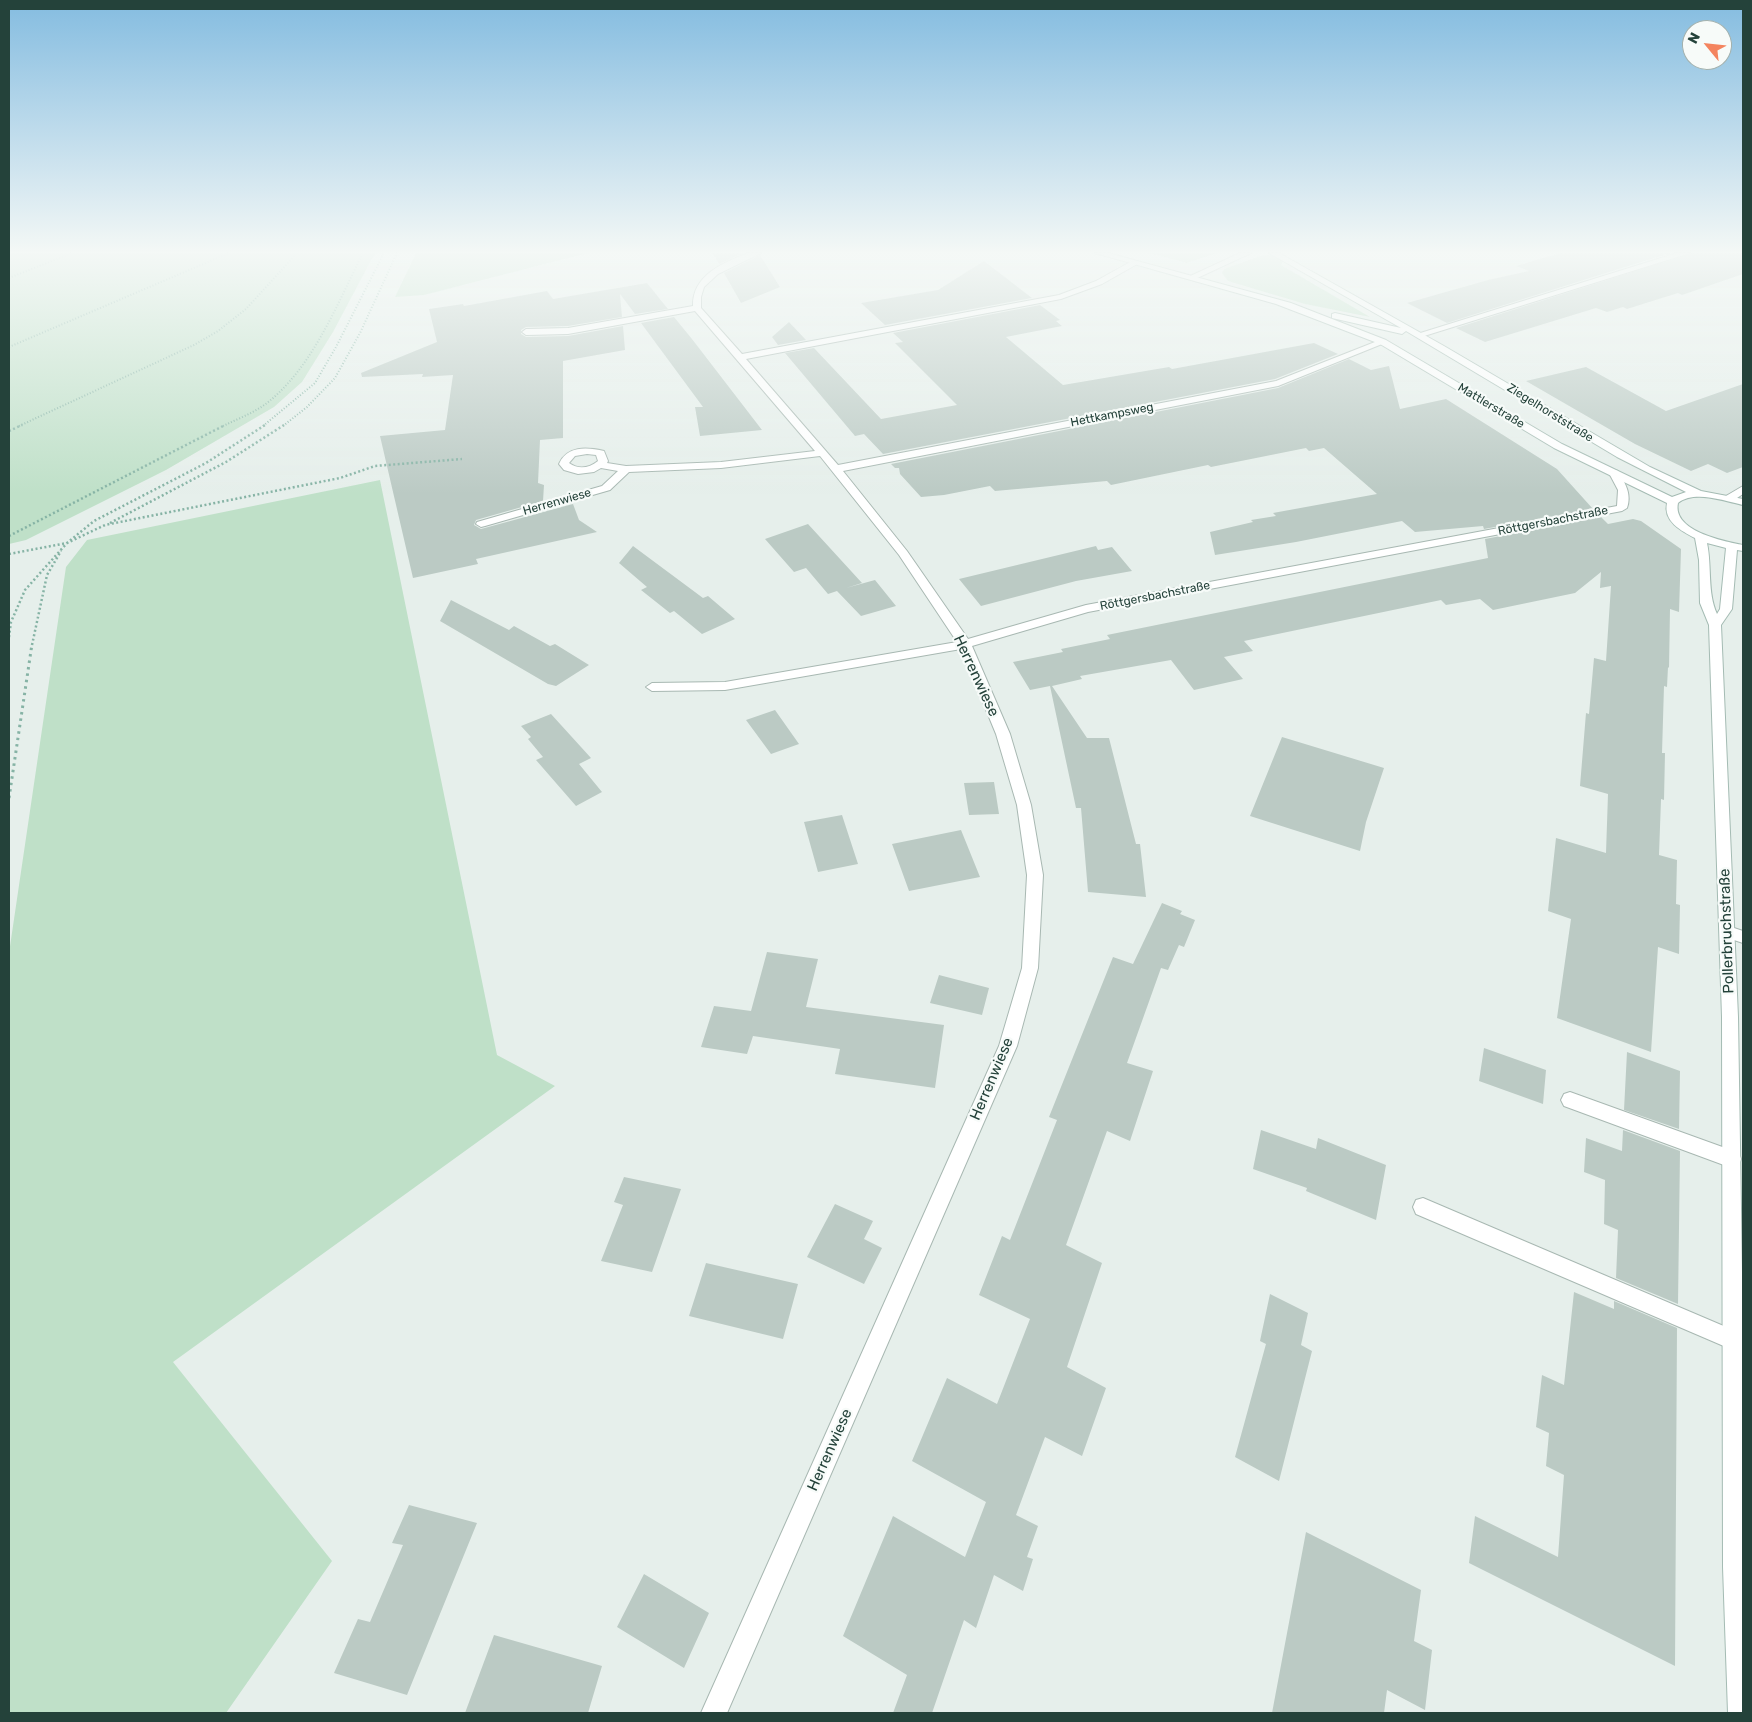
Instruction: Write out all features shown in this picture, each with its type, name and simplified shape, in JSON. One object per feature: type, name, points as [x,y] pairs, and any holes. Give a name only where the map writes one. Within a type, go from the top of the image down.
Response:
[{"type":"street","name":"Herrenwiese","points":[[714,1713],[1008,1046],[1030,968],[1034,875],[1024,805],[1003,734],[965,644],[903,553],[836,470],[719,333]]},
{"type":"street","points":[[740,357],[866,333]]},
{"type":"street","name":"Mattlerstraße","points":[[1360,333],[1383,342],[1558,446],[1673,502]]},
{"type":"street","name":"Mattlerstraße","points":[[1411,333],[1418,335]]},
{"type":"street","name":"Ziegelhorststraße","points":[[1415,333],[1605,447],[1665,480],[1698,494],[1730,498],[1743,502]]},
{"type":"street","points":[[1418,335],[1423,333]]},
{"type":"street","name":"Hettkampsweg","points":[[836,470],[1278,383],[1383,342]]},
{"type":"street","points":[[601,465],[626,469],[721,465],[821,453]]},
{"type":"street","name":"Herrenwiese","points":[[481,524],[606,488],[626,469]]},
{"type":"street","name":"Röttgersbachstraße","points":[[652,688],[725,686],[965,644],[1086,608],[1622,508],[1625,500],[1624,492],[1614,474]]},
{"type":"street","points":[[1730,498],[1743,489]]},
{"type":"street","name":"Ziegelhorststraße","points":[[1673,502],[1679,498],[1698,494]]},
{"type":"street","points":[[1673,502],[1670,509],[1673,516],[1683,526],[1700,536],[1738,547]]},
{"type":"street","name":"Pollerbruchstraße","points":[[1700,536],[1705,560],[1706,603],[1716,624],[1735,934],[1732,1160],[1733,1340],[1741,1713]]},
{"type":"street","name":"Pollerbruchstraße","points":[[1716,624],[1726,609],[1738,547]]},
{"type":"street","points":[[1570,1100],[1732,1160]]},
{"type":"street","points":[[1423,1207],[1733,1340]]},
{"type":"path","points":[[9,347],[41,333]]},
{"type":"path","points":[[9,432],[194,345],[214,333]]},
{"type":"path","points":[[9,536],[266,404],[286,387],[310,355],[321,333]]},
{"type":"path","points":[[9,637],[11,622],[25,590],[66,543],[94,521],[206,463],[276,417],[315,382],[343,333]]},
{"type":"path","points":[[9,554],[66,543],[223,464],[262,440],[292,418],[331,383],[359,333]]},
{"type":"path","points":[[105,525],[340,478],[375,466],[462,459]]},
{"type":"path","points":[[9,798],[35,626],[47,575],[66,543]]},
{"type":"green space","points":[[9,333],[332,333],[302,382],[274,407],[166,470],[26,540],[9,544]]},
{"type":"green space","points":[[380,480],[497,1055],[555,1086],[173,1362],[332,1561],[226,1713],[9,1713],[9,953],[66,567],[87,540]]},
{"type":"building","points":[[435,333],[521,333],[526,337],[568,336],[583,333],[624,333],[625,350],[563,361],[563,438],[540,440],[538,483],[544,485],[543,501],[476,520],[474,525],[481,529],[573,504],[579,520],[597,532],[476,559],[478,564],[413,578],[380,436],[445,430],[453,375],[422,377],[423,374],[362,377],[361,373],[437,342]]},
{"type":"building","points":[[649,333],[687,333],[762,430],[700,436],[695,407],[703,407]]},
{"type":"building","points":[[776,333],[800,333],[806,340],[778,345],[772,337]]},
{"type":"building","points":[[893,333],[1025,333],[1006,337],[1063,385],[1169,367],[1172,369],[1314,343],[1338,354],[1275,379],[883,454],[864,434],[855,436],[785,353],[814,348],[881,419],[957,405],[895,343],[903,342]]},
{"type":"building","points":[[1467,333],[1513,333],[1485,342]]},
{"type":"building","points":[[1349,359],[1371,370],[1389,366],[1400,409],[1446,399],[1557,469],[1593,509],[1484,529],[1483,526],[1415,532],[1402,521],[1296,542],[1215,555],[1210,532],[1253,522],[1251,520],[1276,516],[1273,513],[1377,494],[1324,448],[1309,451],[1306,448],[1211,467],[1208,465],[1111,485],[1107,481],[995,491],[990,486],[944,495],[921,497],[900,474],[899,468],[895,468],[891,464],[1278,388]]},
{"type":"building","points":[[1586,367],[1666,411],[1743,384],[1743,467],[1727,473],[1708,464],[1691,471],[1635,444],[1526,381]]},
{"type":"building","points":[[1601,517],[1608,524],[1633,519],[1641,521],[1681,549],[1679,612],[1670,609],[1669,668],[1667,687],[1664,686],[1662,753],[1665,753],[1664,800],[1661,799],[1659,855],[1677,860],[1676,904],[1680,905],[1679,954],[1658,947],[1651,1052],[1557,1018],[1571,919],[1548,911],[1556,838],[1606,853],[1608,794],[1580,786],[1586,713],[1589,714],[1594,658],[1606,661],[1611,586],[1600,588],[1601,572],[1575,593],[1493,610],[1480,599],[1446,605],[1441,600],[1244,641],[1253,651],[1224,657],[1243,679],[1194,690],[1171,660],[1080,676],[1082,679],[1052,686],[1087,738],[1109,738],[1136,844],[1140,844],[1146,897],[1088,892],[1081,808],[1076,808],[1050,686],[1030,690],[1013,662],[1063,652],[1061,649],[1110,639],[1107,635],[1488,558],[1485,539]]},
{"type":"building","points":[[808,524],[862,583],[846,588],[875,580],[896,606],[861,616],[837,591],[828,594],[806,568],[794,572],[765,539]]},
{"type":"building","points":[[633,546],[703,598],[708,596],[735,619],[702,634],[674,611],[670,613],[641,590],[647,587],[619,563]]},
{"type":"building","points":[[1096,546],[1098,550],[1112,547],[1132,571],[1076,581],[981,606],[959,579]]},
{"type":"building","points":[[451,600],[509,630],[514,626],[550,646],[555,644],[589,665],[556,686],[548,684],[440,621]]},
{"type":"building","points":[[775,710],[799,744],[771,754],[746,720]]},
{"type":"building","points":[[551,714],[591,758],[579,764],[602,792],[576,806],[536,760],[543,757],[528,739],[531,737],[521,726]]},
{"type":"building","points":[[1282,737],[1384,768],[1366,822],[1360,851],[1250,816]]},
{"type":"building","points":[[994,782],[999,814],[969,815],[964,783]]},
{"type":"building","points":[[842,815],[858,864],[818,872],[804,822]]},
{"type":"building","points":[[961,830],[980,877],[909,891],[892,844]]},
{"type":"building","points":[[1162,903],[1182,911],[1180,914],[1195,920],[1184,947],[1179,945],[1168,970],[1161,968],[1127,1063],[1153,1071],[1130,1141],[1107,1131],[1066,1245],[1102,1263],[1067,1367],[1106,1388],[1082,1456],[1045,1437],[1016,1515],[1038,1526],[1027,1557],[1033,1559],[1023,1591],[994,1575],[976,1628],[964,1620],[932,1713],[893,1713],[907,1675],[843,1636],[893,1516],[965,1557],[986,1502],[912,1461],[947,1378],[997,1404],[1030,1319],[979,1295],[1002,1236],[1010,1240],[1057,1120],[1049,1117],[1113,957],[1133,964]]},
{"type":"building","points":[[767,952],[818,959],[806,1007],[944,1025],[935,1088],[835,1074],[840,1049],[753,1036],[747,1054],[701,1047],[714,1006],[751,1011]]},
{"type":"building","points":[[939,975],[989,988],[982,1015],[930,1003]]},
{"type":"building","points":[[1484,1048],[1546,1070],[1543,1104],[1479,1081]]},
{"type":"building","points":[[1627,1052],[1680,1071],[1679,1129],[1624,1110]]},
{"type":"building","points":[[1261,1130],[1316,1149],[1318,1138],[1386,1165],[1376,1220],[1306,1191],[1307,1188],[1253,1169]]},
{"type":"building","points":[[1623,1130],[1680,1151],[1678,1304],[1616,1278],[1618,1230],[1604,1224],[1605,1180],[1584,1172],[1586,1138],[1622,1151]]},
{"type":"building","points":[[624,1177],[681,1189],[652,1272],[601,1261],[623,1205],[614,1202]]},
{"type":"building","points":[[835,1204],[873,1221],[864,1239],[882,1248],[864,1284],[807,1257]]},
{"type":"building","points":[[706,1263],[798,1284],[783,1339],[689,1316]]},
{"type":"building","points":[[1574,1292],[1614,1309],[1614,1301],[1677,1328],[1675,1666],[1469,1563],[1475,1516],[1558,1557],[1564,1475],[1546,1466],[1549,1433],[1536,1427],[1542,1375],[1564,1385]]},
{"type":"building","points":[[1270,1294],[1308,1313],[1301,1345],[1312,1351],[1279,1481],[1235,1457],[1266,1344],[1260,1341]]},
{"type":"building","points":[[409,1505],[477,1523],[407,1695],[334,1673],[358,1619],[370,1622],[403,1545],[392,1543]]},
{"type":"building","points":[[1306,1532],[1421,1590],[1414,1641],[1432,1650],[1425,1710],[1387,1690],[1384,1713],[1272,1713]]},
{"type":"building","points":[[644,1574],[709,1613],[684,1668],[617,1627]]},
{"type":"building","points":[[494,1635],[602,1666],[588,1713],[465,1713]]}]
